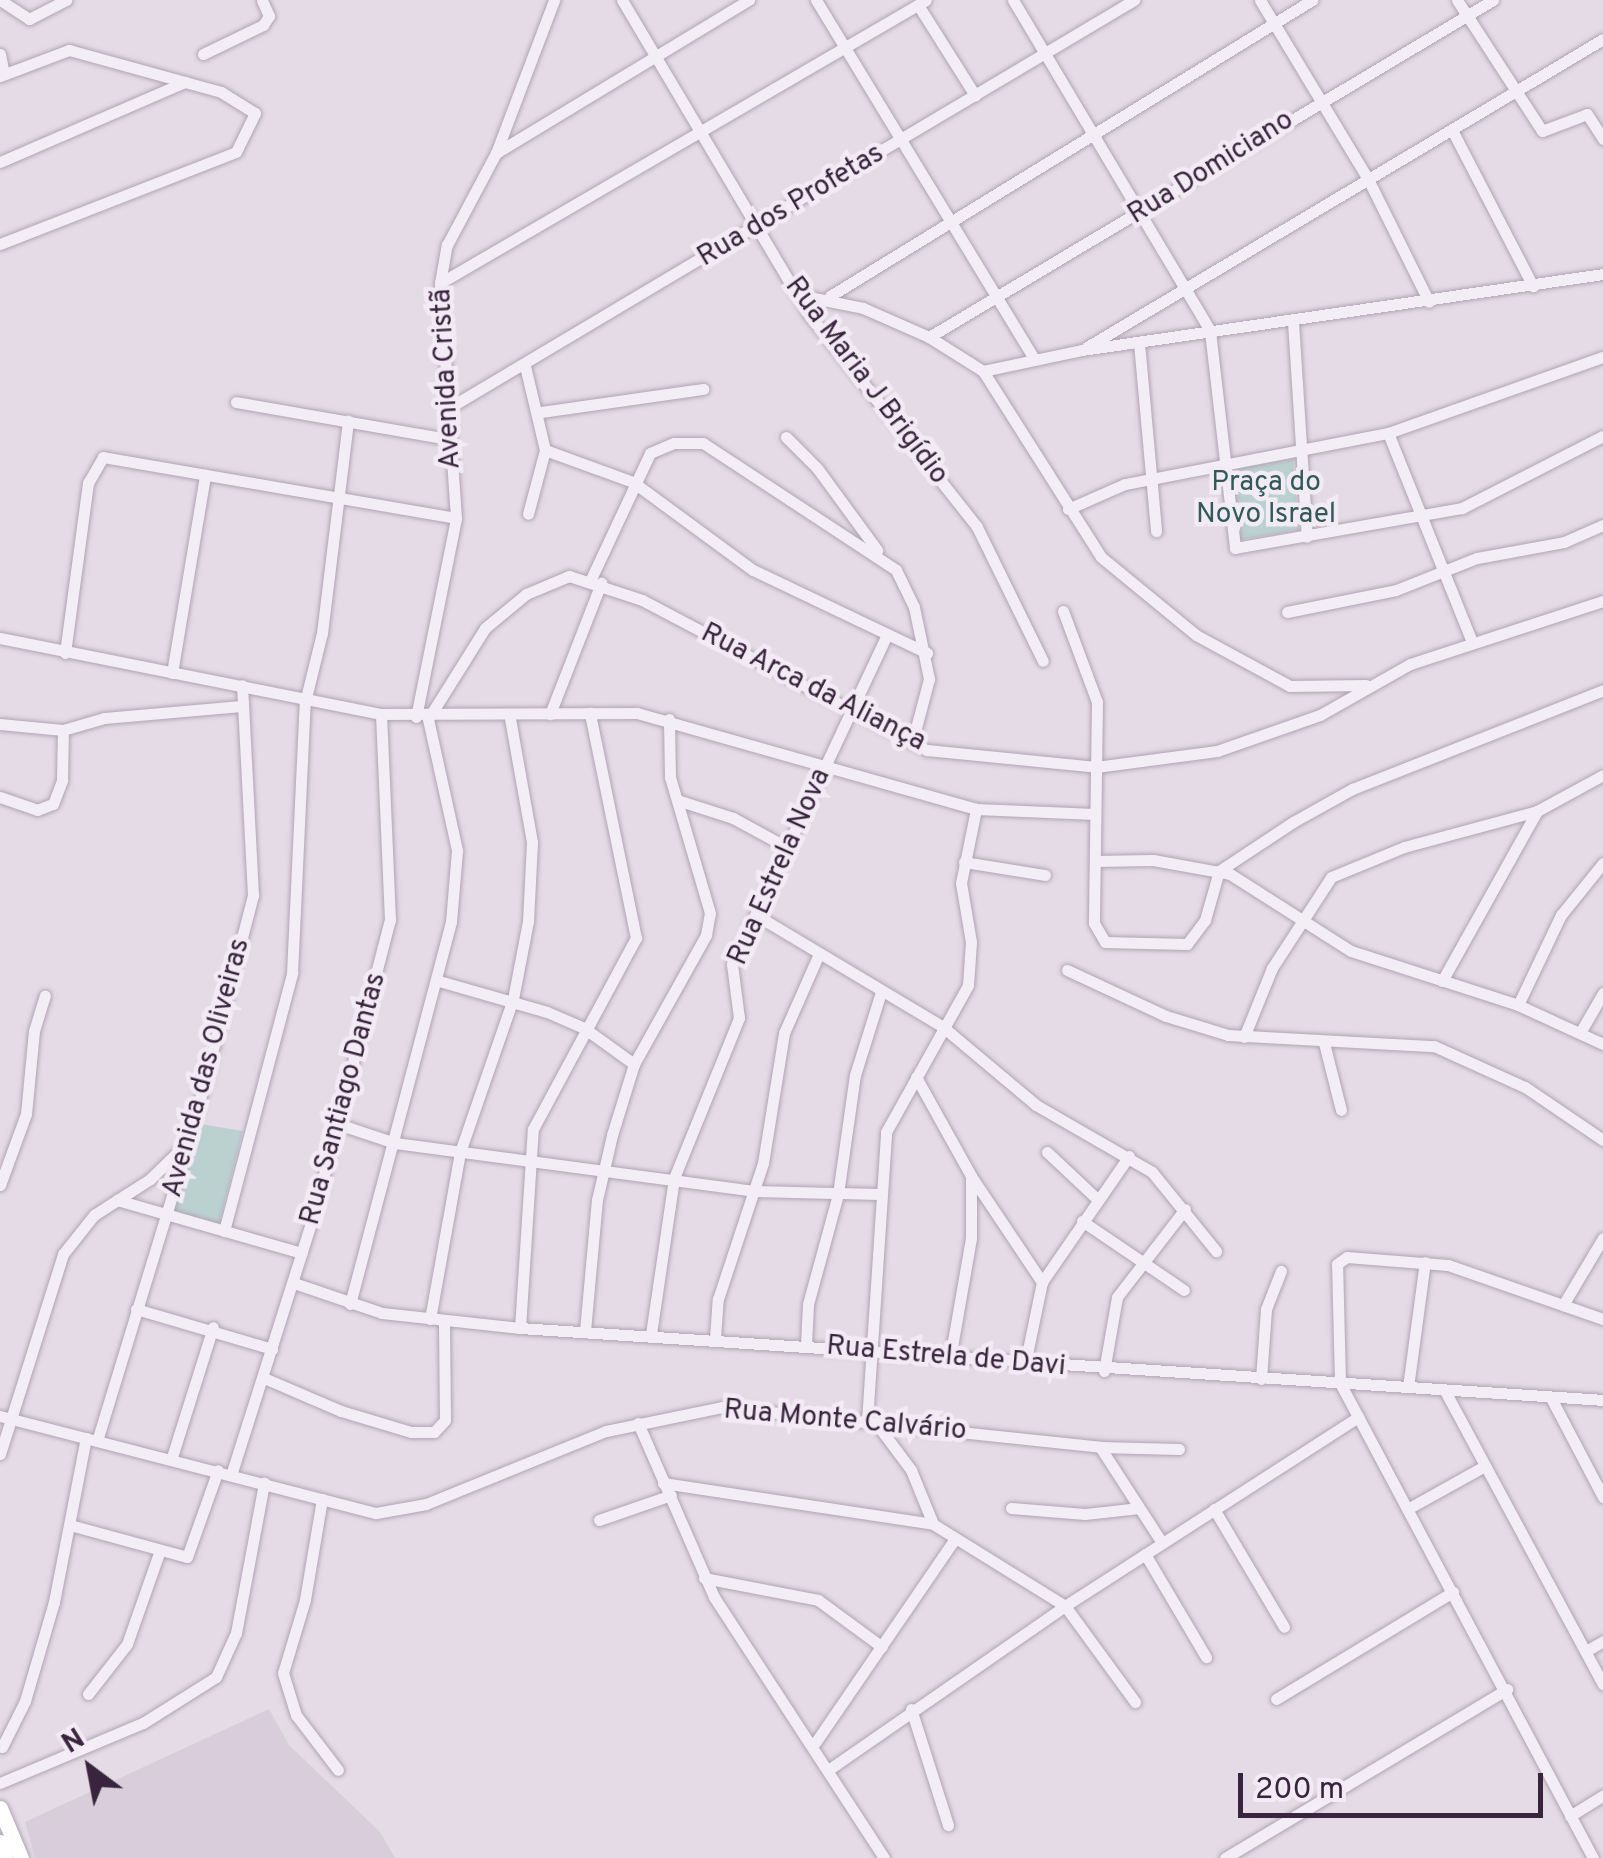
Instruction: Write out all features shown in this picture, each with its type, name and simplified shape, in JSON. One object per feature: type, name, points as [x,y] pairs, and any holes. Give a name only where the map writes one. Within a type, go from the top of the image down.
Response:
[{"type":"highway","points":[[0,1808],[21,1858]]},
{"type":"highway","points":[[0,1842],[5,1858]]},
{"type":"street","points":[[0,0],[29,18],[66,0]]},
{"type":"street","name":"Avenida Cristã","points":[[422,718],[456,518],[440,283],[447,245],[496,153],[554,0]]},
{"type":"street","name":"Rua Maria J Brigídio","points":[[622,0],[799,294],[976,527],[1042,660]]},
{"type":"street","points":[[496,153],[750,0]]},
{"type":"street","points":[[816,0],[1034,358]]},
{"type":"street","points":[[1012,0],[1210,331],[1232,544],[1246,549],[1486,501],[1603,436]]},
{"type":"street","name":"Rua dos Profetas","points":[[447,409],[1134,0]]},
{"type":"street","points":[[1260,0],[1368,179],[1429,302]]},
{"type":"street","points":[[830,296],[1312,0]]},
{"type":"street","points":[[1457,0],[1514,93],[1544,132],[1587,114],[1603,139]]},
{"type":"street","name":"Rua Domiciano","points":[[929,336],[1492,0]]},
{"type":"street","points":[[203,54],[264,26],[269,16],[264,1]]},
{"type":"street","points":[[440,283],[701,136],[922,2],[976,95]]},
{"type":"street","points":[[1082,350],[1603,39]]},
{"type":"street","points":[[0,54],[2,75],[69,50],[185,82],[244,102],[255,113],[236,152],[0,244]]},
{"type":"street","points":[[0,162],[185,82]]},
{"type":"street","points":[[1452,130],[1534,286]]},
{"type":"street","points":[[983,370],[1082,350],[1603,274]]},
{"type":"street","points":[[799,294],[830,296],[929,336],[983,370],[1068,509],[1129,586],[1258,674],[1300,688],[1366,685]]},
{"type":"street","points":[[1294,322],[1307,537]]},
{"type":"street","points":[[1138,343],[1156,531]]},
{"type":"street","points":[[1068,509],[1105,490],[1151,479],[1388,433],[1603,357]]},
{"type":"street","points":[[525,366],[541,412],[546,450],[528,514]]},
{"type":"street","points":[[541,412],[703,388]]},
{"type":"street","points":[[236,402],[449,438]]},
{"type":"street","points":[[224,1231],[292,973],[305,702],[340,500],[348,421]]},
{"type":"street","points":[[1388,433],[1472,642]]},
{"type":"street","points":[[786,437],[817,468],[908,590],[927,652],[928,698],[912,743]]},
{"type":"street","points":[[550,714],[634,482],[654,449],[703,443],[769,491],[879,553]]},
{"type":"street","points":[[546,450],[634,482],[753,570],[886,637],[927,652]]},
{"type":"street","points":[[65,653],[88,483],[103,457],[456,518]]},
{"type":"street","points":[[172,673],[205,475]]},
{"type":"street","points":[[1287,612],[1396,590],[1476,558],[1564,542],[1603,525]]},
{"type":"street","points":[[350,1304],[439,981],[457,850],[422,718],[464,657],[508,606],[551,580],[596,582]]},
{"type":"street","name":"Rua Arca da Aliança","points":[[596,582],[852,709],[912,743],[971,758],[1096,766],[1217,751],[1320,714],[1366,685],[1472,642],[1603,601]]},
{"type":"street","points":[[1063,611],[1094,682],[1096,932],[1114,943],[1193,940],[1219,871],[1352,790],[1603,690]]},
{"type":"street","name":"Rua Estrela Nova","points":[[651,1334],[674,1178],[734,1039],[739,1018],[732,964],[886,637]]},
{"type":"street","points":[[0,638],[242,685],[305,702],[381,714],[510,718],[590,713],[670,719],[976,810],[1096,814]]},
{"type":"street","name":"Avenida das Oliveiras","points":[[2,1747],[25,1701],[91,1440],[167,1217],[253,895],[242,685]]},
{"type":"street","points":[[0,724],[63,730],[104,718],[241,706]]},
{"type":"street","points":[[520,1328],[529,1158],[548,1092],[636,938],[590,713]]},
{"type":"street","name":"Rua Santiago Dantas","points":[[159,1553],[180,1560],[194,1546],[264,1378],[338,1124],[390,920],[381,714]]},
{"type":"street","points":[[430,1319],[460,1152],[512,999],[532,873],[510,718]]},
{"type":"street","points":[[585,1331],[603,1170],[634,1064],[706,935],[710,913],[677,800],[668,756],[670,719]]},
{"type":"street","points":[[0,797],[36,810],[58,795],[63,730]]},
{"type":"street","points":[[1244,1037],[1300,920],[1340,870],[1537,811],[1603,776]]},
{"type":"street","points":[[677,800],[733,818],[788,848]]},
{"type":"street","points":[[976,810],[964,862],[970,969],[944,1027],[886,1132],[869,1350],[872,1422],[911,1470],[934,1524],[1065,1606],[1135,1702]]},
{"type":"street","points":[[1442,981],[1537,811]]},
{"type":"street","points":[[1095,861],[1153,860],[1219,871],[1255,886],[1351,951],[1518,1004],[1603,1044]]},
{"type":"street","points":[[964,862],[1045,875]]},
{"type":"street","points":[[1518,1004],[1561,915],[1603,863]]},
{"type":"street","points":[[756,915],[818,956],[944,1027],[1036,1105],[1128,1156],[1185,1209],[1216,1252]]},
{"type":"street","points":[[715,1338],[718,1299],[754,1191],[784,1033],[818,956]]},
{"type":"street","points":[[1067,970],[1166,1016],[1244,1037],[1324,1044],[1384,1039],[1434,1046],[1524,1087],[1603,1140]]},
{"type":"street","points":[[439,981],[512,999],[584,1028],[634,1064]]},
{"type":"street","points":[[806,1345],[812,1280],[838,1194],[855,1075],[881,992]]},
{"type":"street","points":[[1582,1032],[1603,993]]},
{"type":"street","points":[[0,1185],[26,1114],[34,1031],[45,996]]},
{"type":"street","points":[[1324,1044],[1342,1110]]},
{"type":"street","points":[[916,1077],[971,1176],[1042,1282]]},
{"type":"street","points":[[338,1124],[395,1142],[754,1191],[879,1194]]},
{"type":"street","points":[[0,1454],[4,1416],[63,1254],[94,1215],[150,1179],[189,1141]]},
{"type":"street","points":[[1047,1152],[1097,1199]]},
{"type":"street","points":[[1025,1364],[1042,1282],[1128,1156]]},
{"type":"street","points":[[950,1358],[971,1238],[971,1176]]},
{"type":"street","points":[[117,1200],[302,1253]]},
{"type":"street","points":[[1104,1371],[1111,1311],[1185,1209]]},
{"type":"street","points":[[1082,1222],[1184,1290]]},
{"type":"street","points":[[1562,1305],[1603,1238]]},
{"type":"street","points":[[1603,1319],[1469,1270],[1425,1262],[1348,1257],[1337,1264],[1340,1383],[1411,1508],[1592,1856],[1603,1846]]},
{"type":"street","points":[[1408,1387],[1425,1262]]},
{"type":"street","points":[[1260,1379],[1266,1308],[1281,1271]]},
{"type":"street","name":"Rua Estrela de Davi","points":[[294,1283],[350,1304],[430,1319],[520,1328],[715,1338],[1104,1371],[1603,1400]]},
{"type":"street","points":[[136,1310],[212,1327],[272,1349]]},
{"type":"street","points":[[264,1378],[341,1411],[411,1432],[434,1432],[446,1420],[444,1320]]},
{"type":"street","points":[[172,1457],[212,1327]]},
{"type":"street","points":[[1445,1390],[1603,1684]]},
{"type":"street","points":[[1552,1398],[1603,1497]]},
{"type":"street","name":"Rua Monte Calvário","points":[[4,1416],[322,1499],[402,1512],[544,1453],[638,1423],[722,1406],[1100,1447],[1180,1448]]},
{"type":"street","points":[[831,1768],[910,1709],[1358,1417]]},
{"type":"street","points":[[638,1423],[704,1578],[831,1768],[884,1858]]},
{"type":"street","points":[[1100,1447],[1162,1543]]},
{"type":"street","points":[[1411,1508],[1483,1467]]},
{"type":"street","points":[[663,1482],[934,1524]]},
{"type":"street","points":[[0,1783],[143,1723],[216,1677],[236,1633],[264,1483]]},
{"type":"street","points":[[599,1520],[671,1495]]},
{"type":"street","points":[[322,1499],[305,1600],[283,1673],[296,1715],[338,1770]]},
{"type":"street","points":[[1011,1508],[1086,1514],[1139,1508]]},
{"type":"street","points":[[1214,1508],[1284,1627]]},
{"type":"street","points":[[70,1525],[159,1553],[127,1644],[88,1694]]},
{"type":"street","points":[[814,1742],[954,1540]]},
{"type":"street","points":[[1145,1554],[1206,1656]]},
{"type":"street","points":[[704,1578],[818,1600],[882,1647]]},
{"type":"street","points":[[1276,1698],[1453,1592]]},
{"type":"street","points":[[1586,1652],[1603,1642]]},
{"type":"street","points":[[1225,1858],[1507,1689]]},
{"type":"street","points":[[910,1709],[948,1825]]},
{"type":"street","points":[[1570,1816],[1603,1794]]},
{"type":"shaded area","points":[[269,1709],[289,1745],[380,1832],[395,1858],[35,1858],[25,1822]]},
{"type":"green space","name":"Praça do Novo Israel","points":[[1293,459],[1299,530],[1240,540],[1232,469]]},
{"type":"green space","points":[[200,1124],[243,1131],[219,1224],[173,1213]]}]
